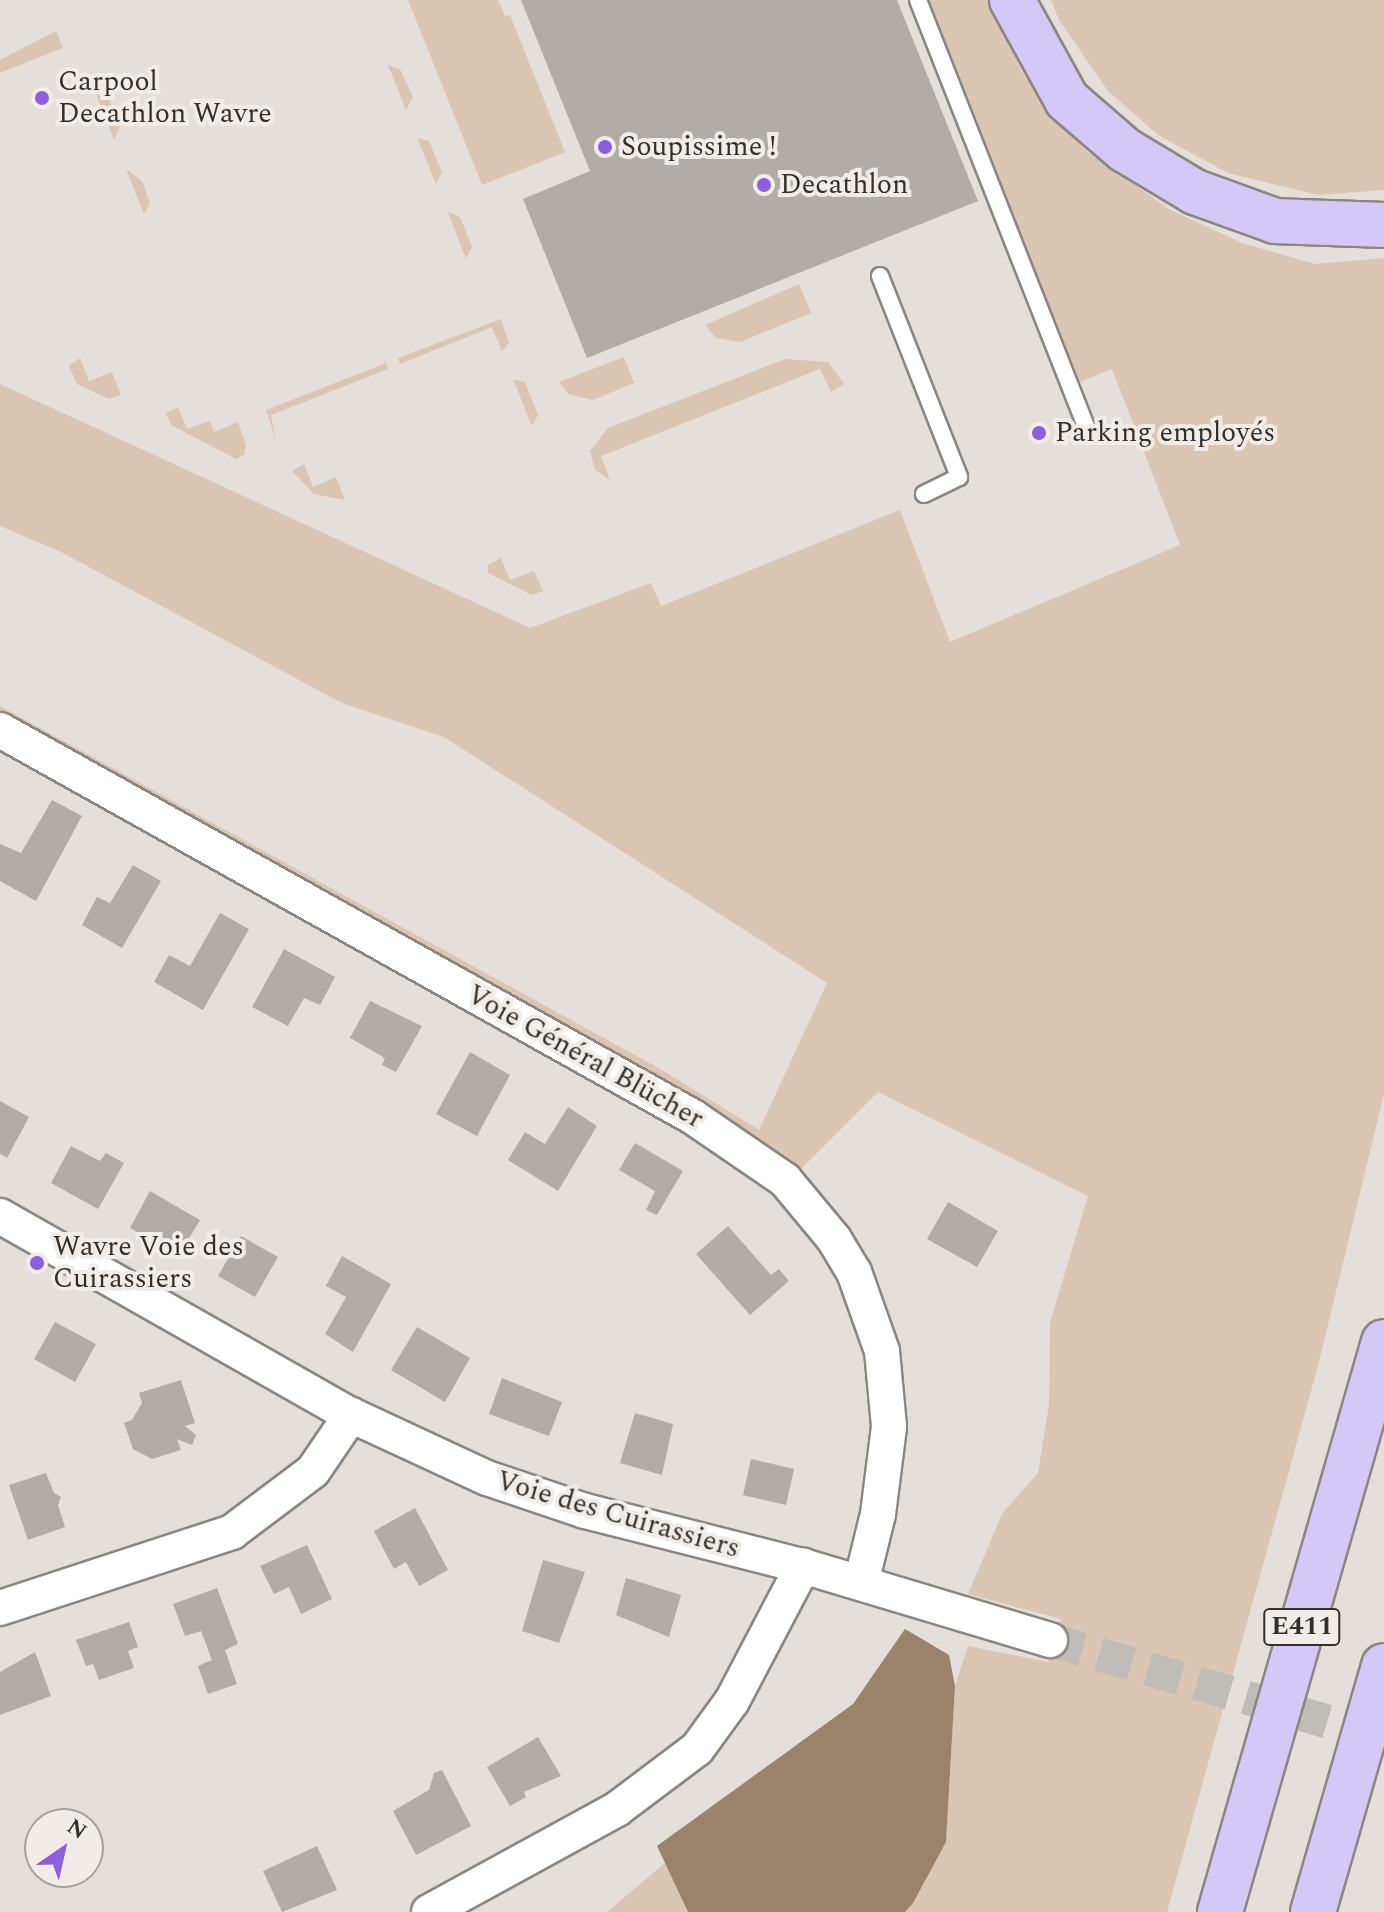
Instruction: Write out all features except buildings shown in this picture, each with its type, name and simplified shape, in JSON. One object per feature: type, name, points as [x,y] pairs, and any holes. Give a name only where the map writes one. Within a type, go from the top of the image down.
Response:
[{"type":"highway","points":[[1012,0],[1067,100],[1125,150],[1195,192],[1275,221],[1384,225]]},
{"type":"highway","name":"E411","points":[[1220,1912],[1384,1342]]},
{"type":"highway","points":[[1313,1912],[1384,1666]]},
{"type":"street","name":"Voie Général Blücher","points":[[0,730],[693,1117],[785,1180],[834,1239],[854,1272],[882,1351],[889,1427],[878,1514],[861,1583]]},
{"type":"street","name":"Voie des Cuirassiers","points":[[0,1216],[351,1415],[458,1466],[585,1511],[803,1566],[1050,1640]]},
{"type":"street","points":[[0,1608],[232,1532],[313,1471],[351,1415]]},
{"type":"street","points":[[429,1912],[617,1809],[697,1749],[732,1701],[803,1566]]},
{"type":"lane","points":[[918,0],[1086,426]]},
{"type":"lane","points":[[880,276],[959,477],[924,494]]},
{"type":"shaded area","points":[[408,0],[498,0],[505,16],[510,15],[565,152],[482,185]]},
{"type":"shaded area","points":[[928,0],[988,0],[1022,72],[1085,150],[1169,209],[1242,243],[1315,264],[1384,258],[1384,1094],[1318,1366],[1167,1912],[905,1912],[946,1842],[955,1686],[968,1646],[1048,1662],[1061,1619],[968,1594],[1002,1514],[1038,1473],[1049,1404],[1050,1323],[1088,1196],[878,1092],[798,1172],[0,716],[0,706],[662,1070],[759,1130],[827,983],[444,737],[342,703],[61,552],[0,526],[0,384],[530,628],[651,583],[661,606],[900,510],[950,642],[1180,545],[1112,369],[1078,383]]},
{"type":"shaded area","points":[[1051,0],[1384,0],[1384,190],[1318,195],[1228,173],[1158,135],[1108,91],[1059,20]]},
{"type":"shaded area","points":[[56,31],[63,48],[0,73],[0,60]]},
{"type":"shaded area","points":[[388,65],[400,69],[413,97],[406,110]]},
{"type":"shaded area","points":[[96,94],[110,101],[120,126],[114,140]]},
{"type":"shaded area","points":[[417,138],[429,141],[442,172],[436,184]]},
{"type":"shaded area","points":[[126,169],[142,181],[150,203],[144,214]]},
{"type":"shaded area","points":[[448,212],[460,217],[472,247],[466,259]]},
{"type":"shaded area","points":[[799,284],[811,313],[740,342],[716,338],[705,325]]},
{"type":"shaded area","points":[[501,319],[509,343],[502,351],[492,327],[400,364],[398,358]]},
{"type":"shaded area","points":[[624,357],[634,383],[593,400],[568,394],[559,382]]},
{"type":"shaded area","points":[[80,358],[89,381],[112,372],[121,395],[109,399],[77,384],[69,366]]},
{"type":"shaded area","points":[[785,359],[828,362],[844,384],[831,392],[820,369],[601,456],[610,480],[595,470],[590,451],[608,428]]},
{"type":"shaded area","points":[[386,363],[388,369],[271,415],[276,440],[266,410]]},
{"type":"shaded area","points":[[513,379],[525,382],[538,415],[532,426]]},
{"type":"shaded area","points":[[178,407],[187,429],[210,421],[214,432],[238,422],[246,445],[244,455],[236,459],[171,425],[166,413]]},
{"type":"shaded area","points":[[304,464],[313,487],[336,477],[345,500],[314,494],[292,471]]},
{"type":"shaded area","points":[[501,558],[510,580],[534,571],[543,591],[532,595],[488,573],[488,565]]},
{"type":"shaded area","points":[[905,1629],[949,1655],[955,1686],[946,1842],[913,1903],[905,1912],[688,1912],[657,1846],[853,1704]]},
{"type":"shaded area","points":[[665,1863],[688,1912],[607,1912]]},
{"type":"tunnel","points":[[1050,1640],[1384,1738]]},
{"type":"place","name":"Carpool Decathlon Wavre","points":[[42,98]]},
{"type":"place","name":"Soupissime !","points":[[605,147]]},
{"type":"place","name":"Decathlon","points":[[764,185]]},
{"type":"place","name":"Parking employés","points":[[1039,433]]},
{"type":"place","name":"Wavre Voie des Cuirassiers","points":[[37,1263]]}]
